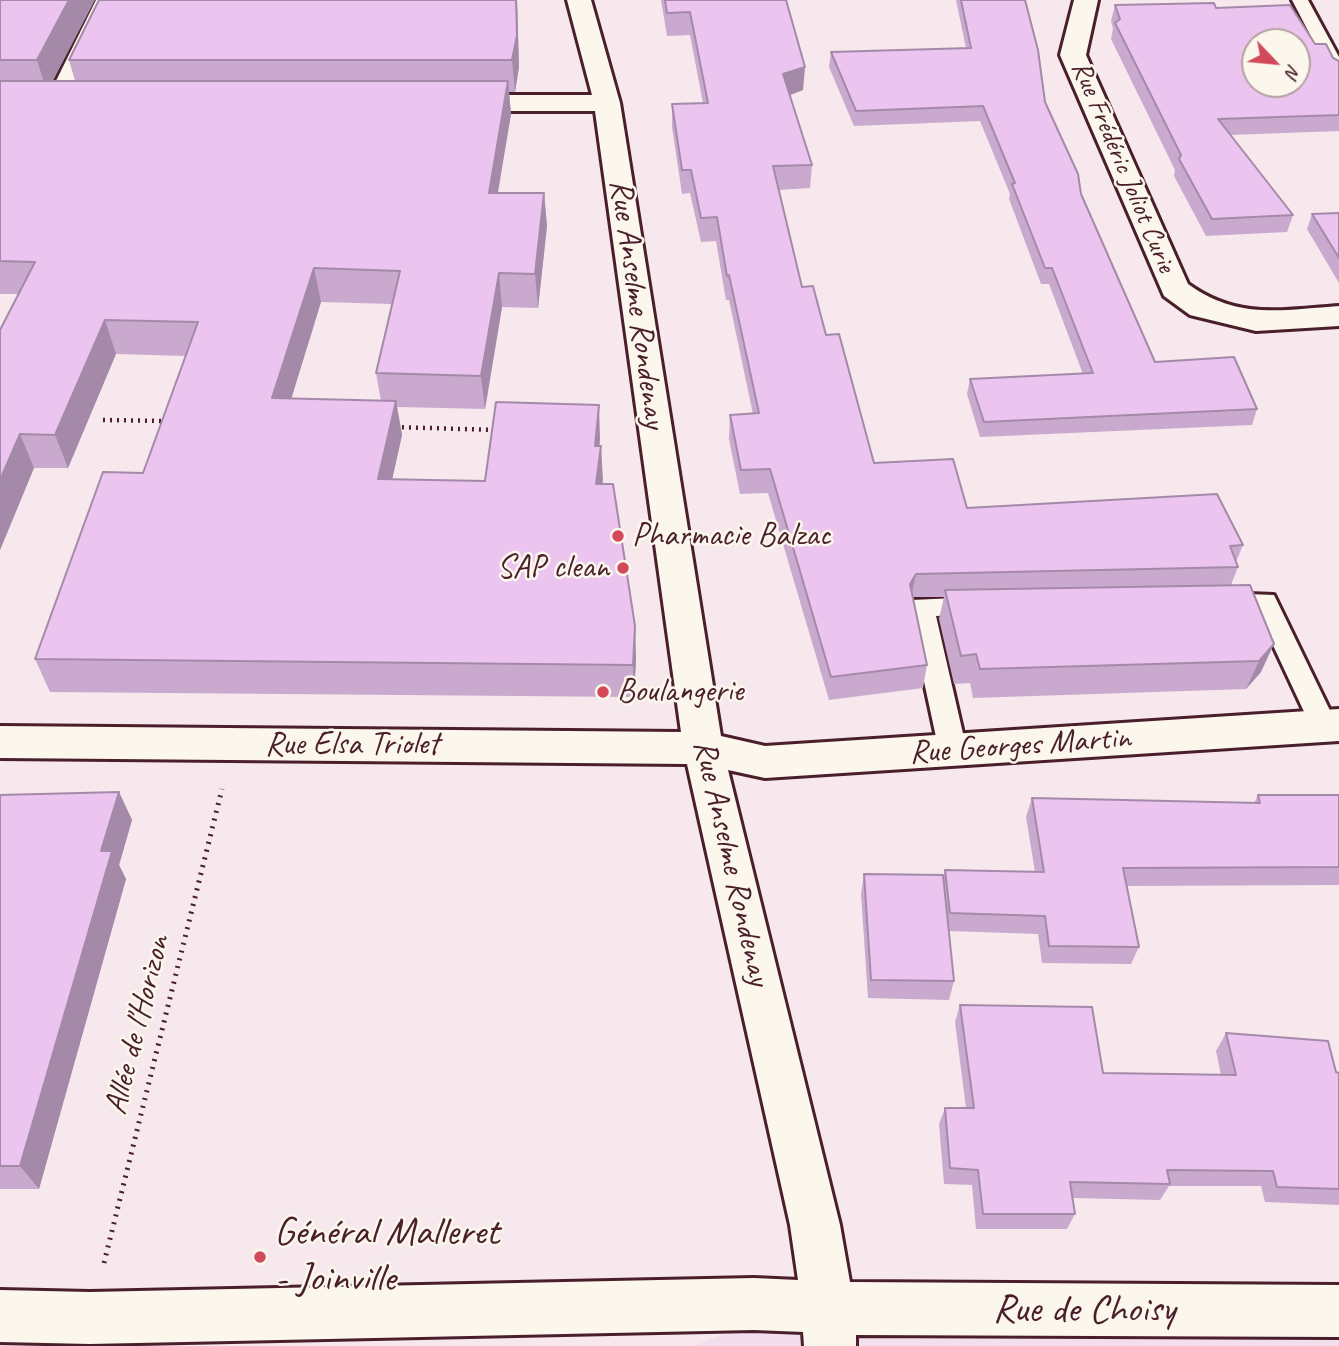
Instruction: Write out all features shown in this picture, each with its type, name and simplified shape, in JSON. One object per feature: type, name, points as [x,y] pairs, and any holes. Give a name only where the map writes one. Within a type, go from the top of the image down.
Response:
[{"type":"street","points":[[86,103],[47,103],[107,0]]},
{"type":"street","name":"Rue Anselme Rondenay","points":[[579,0],[607,103],[703,748],[815,1225],[829,1327]]},
{"type":"street","name":"Rue Frédéric Joliot Curie","points":[[1086,0],[1073,55],[1175,289],[1201,308],[1256,321],[1339,316]]},
{"type":"street","points":[[429,103],[607,103]]},
{"type":"street","name":"Rue Georges Martin","points":[[703,748],[765,762],[1332,725]]},
{"type":"street","name":"Rue Elsa Triolet","points":[[0,742],[703,748]]},
{"type":"street","name":"Rue de Choisy","points":[[0,1316],[90,1318],[754,1304],[829,1327],[1339,1311]]},
{"type":"lane","points":[[1300,0],[1339,73]]},
{"type":"lane","points":[[1196,603],[1265,602],[1332,725]]},
{"type":"lane","points":[[953,751],[921,607],[1004,605]]},
{"type":"path","points":[[103,420],[167,421]]},
{"type":"path","points":[[383,427],[508,430]]},
{"type":"path","name":"Allée de l'Horizon","points":[[90,1318],[233,744]]},
{"type":"shaded area","points":[[850,1283],[1339,1327],[1339,1346],[694,1346]]},
{"type":"building","points":[[0,0],[69,0],[37,60],[0,60]]},
{"type":"building","points":[[99,0],[516,0],[517,35],[512,60],[69,60]]},
{"type":"building","points":[[665,0],[786,0],[805,67],[783,74],[812,165],[773,166],[802,287],[813,286],[826,335],[839,334],[874,463],[953,459],[967,508],[1217,494],[1243,545],[1230,546],[1238,567],[916,574],[910,584],[927,665],[831,677],[770,469],[741,470],[730,415],[759,413],[729,275],[727,276],[717,217],[701,218],[691,170],[682,170],[672,104],[708,103],[690,12],[667,13]]},
{"type":"building","points":[[961,0],[1025,0],[1038,50],[1045,102],[1078,174],[1081,194],[1155,362],[1234,357],[1257,409],[984,422],[970,379],[1093,373],[1052,268],[1045,268],[1012,184],[1015,183],[983,106],[856,111],[831,52],[971,48]]},
{"type":"building","points":[[1214,3],[1216,8],[1290,5],[1305,28],[1241,28],[1241,98],[1311,98],[1311,38],[1315,44],[1326,44],[1333,58],[1339,61],[1339,115],[1218,119],[1293,215],[1212,219],[1179,159],[1181,155],[1115,23],[1120,19],[1115,5]]},
{"type":"building","points":[[0,81],[508,81],[489,193],[544,193],[535,274],[499,273],[481,376],[376,373],[400,271],[314,268],[272,398],[396,401],[378,479],[485,481],[496,402],[599,405],[595,446],[601,446],[596,484],[613,484],[635,626],[633,665],[35,659],[103,472],[143,473],[198,322],[105,320],[55,435],[20,434],[0,480],[0,330],[35,262],[0,261]]},
{"type":"building","points":[[1339,213],[1339,258],[1312,214]]},
{"type":"building","points":[[1250,585],[1274,644],[1259,661],[980,669],[976,654],[961,656],[945,590]]},
{"type":"building","points":[[119,792],[101,851],[112,851],[20,1166],[0,1166],[0,795]]},
{"type":"building","points":[[1258,795],[1339,795],[1339,867],[1123,868],[1139,947],[1049,946],[1045,916],[950,913],[945,870],[1044,872],[1032,798],[1260,803]]},
{"type":"building","points":[[864,874],[943,875],[954,981],[871,980]]},
{"type":"building","points":[[960,1005],[1092,1007],[1103,1073],[1236,1075],[1226,1033],[1328,1041],[1336,1072],[1339,1073],[1339,1189],[1277,1187],[1273,1171],[1167,1170],[1170,1184],[1070,1182],[1075,1214],[983,1214],[978,1170],[950,1168],[945,1108],[974,1108]]},
{"type":"place","name":"Pharmacie Balzac","points":[[618,536]]},
{"type":"place","name":"SAP clean","points":[[623,568]]},
{"type":"place","name":"Boulangerie","points":[[603,692]]},
{"type":"place","name":"Général Malleret - Joinville","points":[[260,1257]]}]
